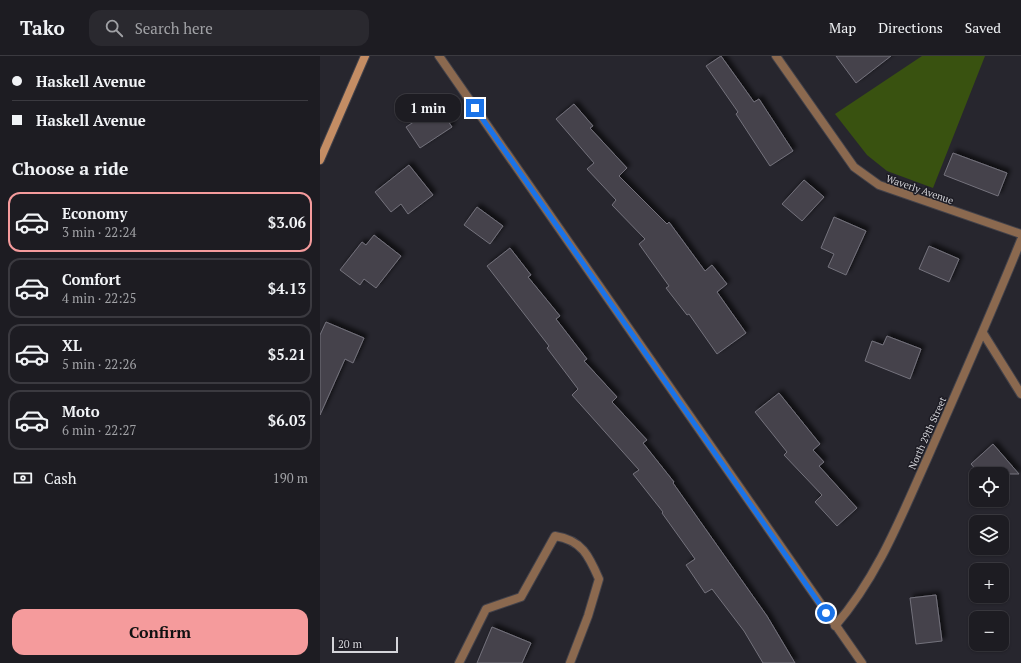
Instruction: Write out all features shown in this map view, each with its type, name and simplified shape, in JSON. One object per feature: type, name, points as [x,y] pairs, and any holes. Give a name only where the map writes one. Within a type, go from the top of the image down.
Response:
[{"type":"street","points":[[320,160],[364,56]]},
{"type":"street","points":[[439,56],[862,663]]},
{"type":"street","name":"Waverly Avenue","points":[[776,56],[854,167],[879,186],[1021,234]]},
{"type":"street","name":"North 29th Street","points":[[835,626],[870,579],[899,521],[983,333],[1021,240]]},
{"type":"street","points":[[983,333],[1021,394]]},
{"type":"street","points":[[459,663],[486,609],[521,597],[555,536],[566,538],[580,545],[590,558],[599,579],[588,616],[570,663]]},
{"type":"green space","points":[[922,56],[985,56],[933,188],[887,171],[867,155],[835,114]]},
{"type":"building","points":[[721,56],[754,102],[759,99],[793,151],[770,166],[736,114],[738,112],[706,66]]},
{"type":"building","points":[[836,56],[891,56],[856,83]]},
{"type":"building","points":[[574,104],[593,126],[590,128],[627,168],[619,176],[667,224],[669,222],[705,271],[712,265],[727,284],[717,292],[746,333],[717,354],[689,314],[687,315],[666,288],[669,286],[639,244],[645,239],[612,205],[616,200],[587,169],[594,163],[556,119]]},
{"type":"building","points":[[438,106],[452,127],[420,148],[406,127]]},
{"type":"building","points":[[953,153],[1007,173],[998,196],[944,175]]},
{"type":"building","points":[[409,165],[433,195],[408,214],[401,204],[391,212],[375,192]]},
{"type":"building","points":[[804,180],[824,197],[802,221],[782,204]]},
{"type":"building","points":[[477,207],[503,226],[490,244],[464,225]]},
{"type":"building","points":[[834,217],[866,231],[846,275],[828,267],[834,254],[821,248]]},
{"type":"building","points":[[374,235],[401,256],[376,288],[364,279],[360,285],[340,270],[362,242],[366,245]]},
{"type":"building","points":[[929,246],[959,259],[949,282],[919,269]]},
{"type":"building","points":[[510,248],[531,275],[528,277],[560,316],[556,319],[587,359],[584,361],[617,397],[612,402],[647,440],[643,443],[674,482],[673,483],[767,616],[795,663],[763,663],[744,631],[712,589],[705,593],[686,565],[695,559],[662,513],[663,512],[633,474],[639,470],[572,395],[578,389],[547,348],[549,346],[487,266]]},
{"type":"building","points":[[326,322],[364,338],[353,363],[345,359],[320,415],[320,335]]},
{"type":"building","points":[[887,336],[921,349],[910,379],[865,361],[872,341],[883,345]]},
{"type":"building","points":[[779,393],[820,444],[813,450],[824,462],[819,466],[857,508],[837,526],[815,502],[822,495],[784,455],[787,452],[755,412]]},
{"type":"building","points":[[993,444],[1019,474],[1009,474],[1009,467],[974,467],[971,464]]},
{"type":"building","points":[[936,595],[942,641],[916,644],[910,598]]},
{"type":"building","points":[[492,627],[531,643],[522,663],[477,663]]},
{"type":"route","points":[[475,108],[826,613]]}]
